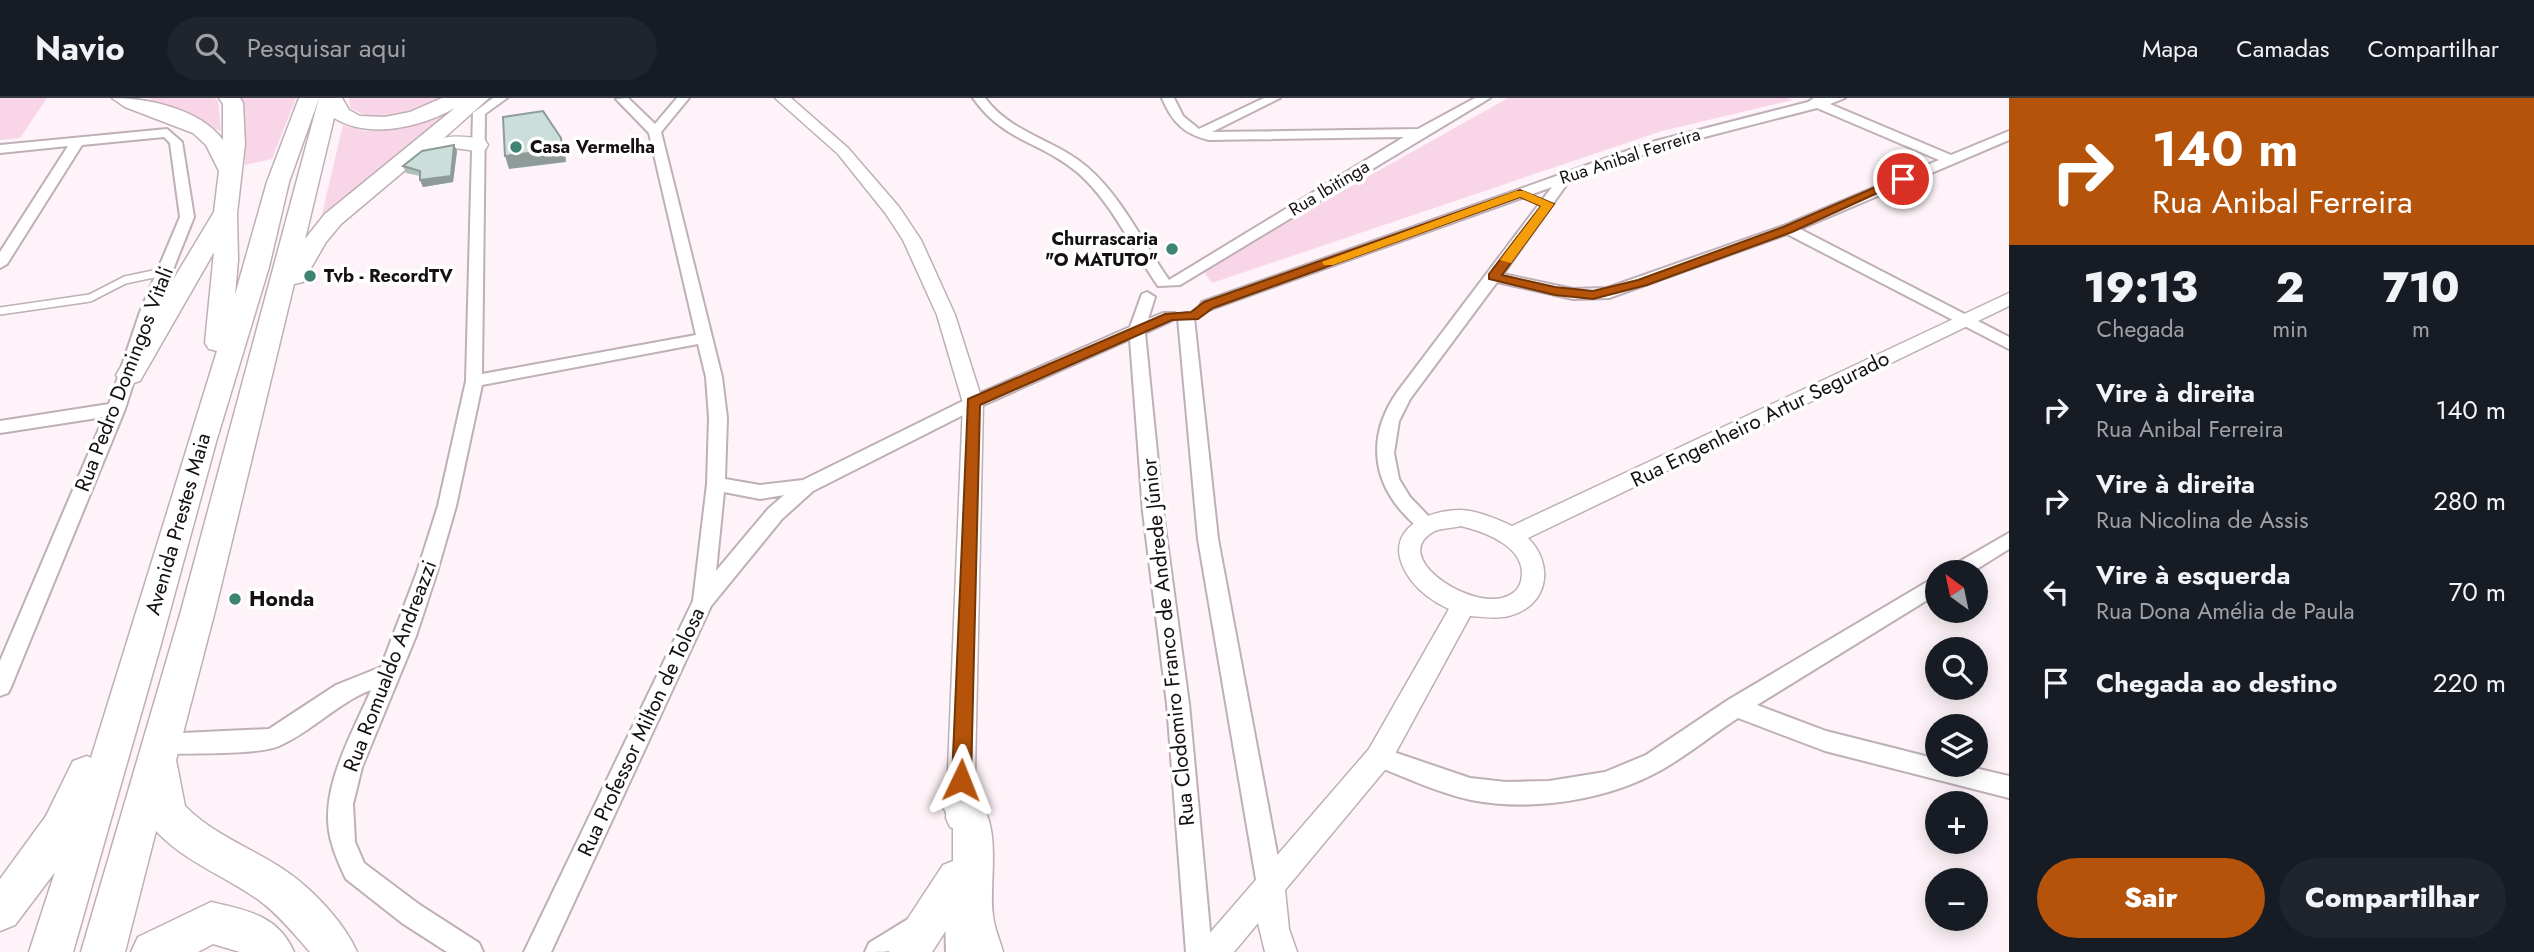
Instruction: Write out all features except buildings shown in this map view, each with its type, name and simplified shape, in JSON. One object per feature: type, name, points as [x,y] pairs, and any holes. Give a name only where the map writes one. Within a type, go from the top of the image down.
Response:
[{"type":"highway","points":[[122,98],[193,124],[207,133],[231,173]]},
{"type":"highway","points":[[201,442],[222,313],[225,213],[234,144],[233,103],[229,98]]},
{"type":"highway","name":"Avenida Prestes Maia","points":[[51,952],[142,651],[201,442],[257,267],[278,182],[309,98]]},
{"type":"highway","points":[[331,98],[338,111],[346,118],[376,123],[422,115],[447,105],[456,98]]},
{"type":"highway","name":"Avenida Prestes Maia","points":[[103,952],[161,746],[331,98]]},
{"type":"highway","points":[[273,322],[301,263],[333,219],[479,106]]},
{"type":"highway","points":[[418,151],[454,142],[477,145]]},
{"type":"highway","points":[[130,375],[225,213]]},
{"type":"highway","points":[[0,911],[33,871],[64,825],[80,792],[110,714],[142,651]]},
{"type":"highway","points":[[161,746],[161,784],[166,814],[182,831],[206,848],[276,888],[324,936],[335,952]]},
{"type":"highway","points":[[153,952],[211,923],[250,932],[272,952]]},
{"type":"main road","points":[[960,805],[972,821],[973,917],[983,952]]},
{"type":"main road","points":[[909,952],[957,878]]},
{"type":"street","points":[[479,106],[501,98]]},
{"type":"street","points":[[618,99],[642,98]]},
{"type":"street","points":[[618,99],[656,132],[683,98]]},
{"type":"street","points":[[782,98],[843,151],[893,211],[912,240],[946,315],[973,403],[957,878],[959,952]]},
{"type":"street","points":[[979,98],[990,114],[1004,127],[1082,170],[1169,282]]},
{"type":"street","points":[[1168,98],[1174,116],[1197,134],[1234,137],[1420,133]]},
{"type":"street","points":[[1197,134],[1274,98]]},
{"type":"street","name":"Rua Ibitinga","points":[[1169,282],[1484,98]]},
{"type":"street","name":"Rua Anibal Ferreira","points":[[703,601],[775,514],[806,486],[973,403],[1137,331],[1178,317],[1201,313],[1209,305],[1565,177],[1697,132],[1812,101],[1839,98]]},
{"type":"street","points":[[1812,101],[1949,159]]},
{"type":"street","name":"Rua Romualdo Andreazzi","points":[[470,952],[411,914],[355,871],[343,842],[341,804],[350,767],[390,673],[428,572],[447,506],[474,381],[479,106]]},
{"type":"street","name":"Rua Pedro Domingos Vitali","points":[[0,149],[161,132],[176,142],[187,217],[163,272],[130,375],[0,687]]},
{"type":"street","name":"Rua Professor Milton de Tolosa","points":[[537,952],[703,601],[716,484],[718,418],[714,377],[656,132]]},
{"type":"street","points":[[1494,276],[1573,294],[1609,293],[1788,229],[2009,135]]},
{"type":"street","points":[[0,264],[78,141]]},
{"type":"street","points":[[1426,524],[1392,489],[1386,453],[1391,417],[1565,177]]},
{"type":"street","points":[[1520,193],[1548,204]]},
{"type":"street","points":[[1788,229],[2009,344]]},
{"type":"street","points":[[1137,331],[1147,297],[1155,286],[1169,282],[1201,289],[1209,299],[1209,305]]},
{"type":"street","points":[[1147,297],[1153,309],[1178,317],[1208,539],[1270,885],[1274,929],[1281,952]]},
{"type":"street","name":"Rua Engenheiro Artur Segurado","points":[[1510,537],[2009,299]]},
{"type":"street","name":"Rua Clodomiro Franco de Andrede Júnior","points":[[1137,331],[1153,512],[1178,704],[1199,952]]},
{"type":"street","points":[[474,381],[705,338]]},
{"type":"street","points":[[0,427],[116,409]]},
{"type":"street","points":[[716,484],[760,492],[806,486]]},
{"type":"street","points":[[1461,518],[1481,522],[1510,537],[1529,555],[1535,571],[1534,585],[1526,597],[1511,606],[1492,610],[1464,605],[1431,589],[1417,575],[1410,560],[1409,546],[1415,533],[1426,524],[1441,519],[1461,518]]},
{"type":"street","points":[[1977,560],[2009,541]]},
{"type":"street","points":[[1379,757],[1470,789],[1506,793],[1549,792],[1606,782],[1654,762],[1737,707],[1925,591]]},
{"type":"street","points":[[1214,952],[1379,757],[1464,605]]},
{"type":"street","points":[[161,746],[271,739],[344,691],[390,673]]},
{"type":"street","points":[[1737,707],[1825,741],[2009,787]]},
{"type":"street","points":[[878,952],[931,917]]},
{"type":"lane","points":[[0,311],[90,298],[125,281],[163,272]]},
{"type":"shaded area","points":[[0,98],[47,98],[20,138],[0,140]]},
{"type":"shaded area","points":[[148,98],[214,98],[218,101],[221,131],[186,118]]},
{"type":"shaded area","points":[[240,98],[296,98],[272,159],[245,165],[245,117]]},
{"type":"shaded area","points":[[349,98],[446,98],[410,114],[381,118],[350,108]]},
{"type":"shaded area","points":[[1508,98],[1793,100],[1662,131],[1212,283],[1202,270]]},
{"type":"shaded area","points":[[451,112],[321,218],[343,125],[365,131],[407,124]]},
{"type":"slow traffic","points":[[1328,262],[1520,193],[1548,204],[1506,260]]},
{"type":"place","name":"Casa Vermelha","points":[[516,147]]},
{"type":"place","name":"Churrascaria \"O MATUTO\"","points":[[1172,249]]},
{"type":"place","name":"Tvb - RecordTV","points":[[310,276]]},
{"type":"place","name":"Honda","points":[[235,599]]},
{"type":"route","points":[[961,780],[973,403],[1170,316],[1194,316],[1209,305],[1520,193],[1548,204],[1494,276],[1555,291],[1593,295],[1643,283],[1788,229],[1903,179]]}]
